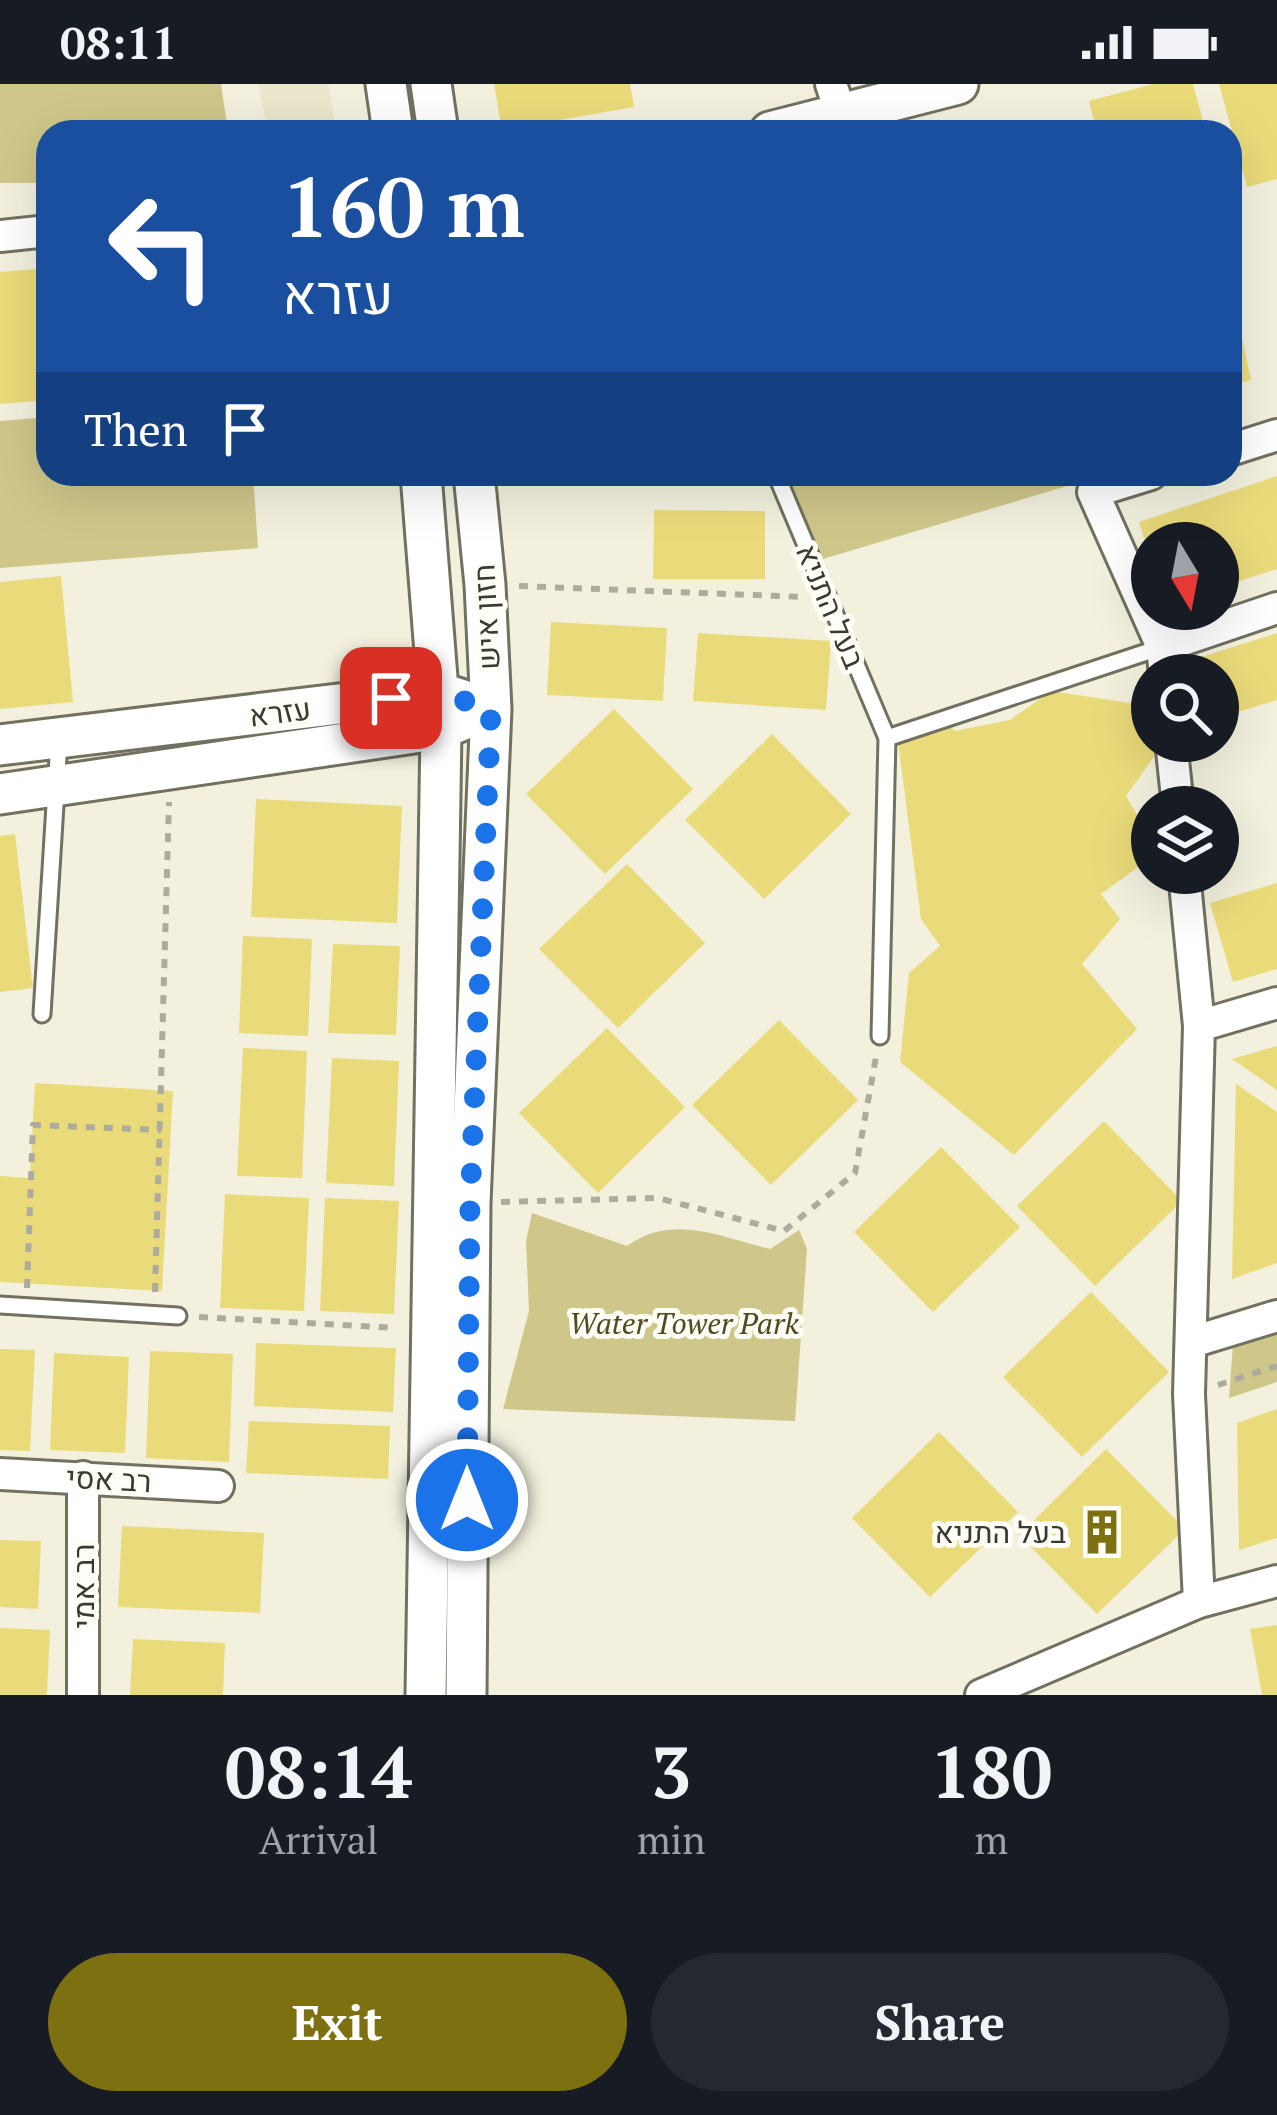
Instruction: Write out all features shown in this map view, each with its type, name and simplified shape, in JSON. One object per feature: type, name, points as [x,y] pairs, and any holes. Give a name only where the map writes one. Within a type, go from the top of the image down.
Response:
[{"type":"street","points":[[386,84],[391,120]]},
{"type":"street","points":[[430,84],[436,120]]},
{"type":"street","points":[[795,120],[837,100],[958,84]]},
{"type":"street","points":[[0,236],[36,232]]},
{"type":"street","points":[[1242,446],[1277,435]]},
{"type":"street","name":"חזון איש","points":[[422,486],[440,711],[426,1695]]},
{"type":"street","name":"חזון איש","points":[[466,1695],[470,1203],[491,710],[475,486]]},
{"type":"street","points":[[1112,486],[1093,492],[1161,654]]},
{"type":"street","points":[[1179,654],[1277,608]]},
{"type":"street","name":"עזרא","points":[[0,745],[491,710]]},
{"type":"street","name":"עזרא","points":[[0,794],[170,768],[440,711]]},
{"type":"street","points":[[1186,894],[1199,1026],[1189,1394],[1199,1601]]},
{"type":"street","points":[[1199,1026],[1277,1003]]},
{"type":"street","points":[[1192,1342],[1277,1316]]},
{"type":"street","name":"רב אסי","points":[[0,1474],[218,1486]]},
{"type":"street","name":"רב אמי","points":[[83,1477],[83,1695]]},
{"type":"street","points":[[981,1695],[1199,1601],[1277,1581]]},
{"type":"lane","name":"בעל התניא","points":[[781,486],[887,738],[880,1036]]},
{"type":"lane","points":[[887,738],[1131,670]]},
{"type":"lane","points":[[41,1014],[60,739]]},
{"type":"lane","points":[[0,1306],[178,1316]]},
{"type":"path","points":[[485,585],[828,598]]},
{"type":"path","points":[[155,1298],[170,768]]},
{"type":"path","points":[[470,1203],[658,1198],[784,1231],[855,1173],[880,1036]]},
{"type":"path","points":[[26,1307],[33,1125],[161,1130]]},
{"type":"path","points":[[178,1316],[430,1330]]},
{"type":"path","points":[[1189,1394],[1277,1366]]},
{"type":"shaded area","points":[[259,84],[328,84],[334,120],[265,120]]},
{"type":"green space","points":[[0,84],[221,84],[226,120],[36,120],[36,183],[0,183]]},
{"type":"green space","points":[[36,418],[36,486],[254,486],[258,548],[0,568],[0,421]]},
{"type":"green space","points":[[785,486],[1067,486],[823,559]]},
{"type":"green space","name":"Water Tower Park","points":[[532,1213],[627,1246],[644,1236],[679,1229],[770,1249],[799,1230],[807,1249],[795,1421],[503,1409],[529,1311],[526,1241]]},
{"type":"green space","points":[[1277,1330],[1277,1382],[1229,1398],[1233,1344]]},
{"type":"building","points":[[494,84],[630,84],[634,107],[559,120],[500,120]]},
{"type":"building","points":[[1153,84],[1193,84],[1203,120],[1094,120],[1089,101]]},
{"type":"building","points":[[1219,84],[1277,84],[1277,179],[1247,187],[1242,169],[1242,120],[1229,120]]},
{"type":"building","points":[[36,269],[36,401],[0,404],[0,272]]},
{"type":"building","points":[[1242,338],[1251,380],[1242,382]]},
{"type":"building","points":[[1277,476],[1277,569],[1239,581],[1239,522],[1139,522]]},
{"type":"building","points":[[654,510],[765,511],[765,579],[653,579]]},
{"type":"building","points":[[61,576],[73,702],[0,709],[0,582]]},
{"type":"building","points":[[551,622],[667,628],[663,701],[547,695]]},
{"type":"building","points":[[698,633],[831,641],[826,710],[693,701]]},
{"type":"building","points":[[1277,633],[1277,700],[1239,712],[1239,654],[1211,654]]},
{"type":"building","points":[[1051,691],[1131,703],[1131,762],[1150,762],[1126,796],[1131,804],[1131,872],[1101,894],[1120,919],[1082,964],[1137,1029],[1014,1155],[900,1062],[909,973],[940,946],[921,919],[898,742],[949,724],[954,731],[1010,720]]},
{"type":"building","points":[[614,709],[693,789],[605,874],[526,794]]},
{"type":"building","points":[[772,734],[851,814],[764,899],[685,820]]},
{"type":"building","points":[[256,799],[402,806],[397,923],[251,917]]},
{"type":"building","points":[[15,834],[33,988],[0,992],[0,836]]},
{"type":"building","points":[[627,864],[705,943],[618,1028],[539,949]]},
{"type":"building","points":[[1277,883],[1277,969],[1233,982],[1210,903]]},
{"type":"building","points":[[243,936],[312,939],[308,1036],[239,1033]]},
{"type":"building","points":[[333,944],[400,946],[396,1035],[328,1033]]},
{"type":"building","points":[[779,1020],[858,1100],[771,1185],[692,1105]]},
{"type":"building","points":[[607,1028],[685,1107],[598,1193],[519,1113]]},
{"type":"building","points":[[1277,1046],[1277,1090],[1232,1059]]},
{"type":"building","points":[[243,1048],[307,1051],[302,1178],[237,1176]]},
{"type":"building","points":[[332,1058],[399,1061],[394,1186],[326,1183]]},
{"type":"building","points":[[35,1083],[173,1091],[162,1291],[0,1282],[0,1176],[30,1178]]},
{"type":"building","points":[[1236,1084],[1277,1112],[1277,1263],[1232,1279]]},
{"type":"building","points":[[1104,1121],[1182,1201],[1095,1286],[1017,1206]]},
{"type":"building","points":[[941,1147],[1020,1227],[933,1312],[854,1232]]},
{"type":"building","points":[[225,1194],[309,1198],[304,1311],[220,1308]]},
{"type":"building","points":[[325,1198],[399,1201],[394,1314],[320,1311]]},
{"type":"building","points":[[1091,1292],[1169,1372],[1082,1457],[1003,1377]]},
{"type":"building","points":[[256,1343],[396,1348],[393,1412],[254,1406]]},
{"type":"building","points":[[0,1349],[35,1350],[30,1451],[0,1450]]},
{"type":"building","points":[[150,1351],[233,1354],[229,1462],[146,1458]]},
{"type":"building","points":[[54,1353],[129,1357],[125,1453],[50,1450]]},
{"type":"building","points":[[1277,1409],[1277,1538],[1239,1550],[1237,1423]]},
{"type":"building","points":[[249,1421],[390,1426],[388,1479],[246,1473]]},
{"type":"building","points":[[939,1432],[1018,1512],[930,1597],[852,1518]]},
{"type":"building","name":"בעל התניא","points":[[1106,1449],[1185,1529],[1097,1614],[1019,1535]]},
{"type":"building","points":[[122,1526],[264,1533],[260,1613],[118,1607]]},
{"type":"building","points":[[0,1540],[41,1541],[38,1609],[0,1607]]},
{"type":"building","points":[[1277,1625],[1277,1695],[1262,1695],[1250,1629]]},
{"type":"building","points":[[0,1628],[50,1630],[47,1695],[0,1695]]},
{"type":"building","points":[[133,1639],[225,1643],[223,1695],[130,1695]]},
{"type":"place","name":"בעל התניא","points":[[1102,1532]]},
{"type":"route","points":[[391,698],[439,692],[491,710],[470,1203],[467,1500]]}]
